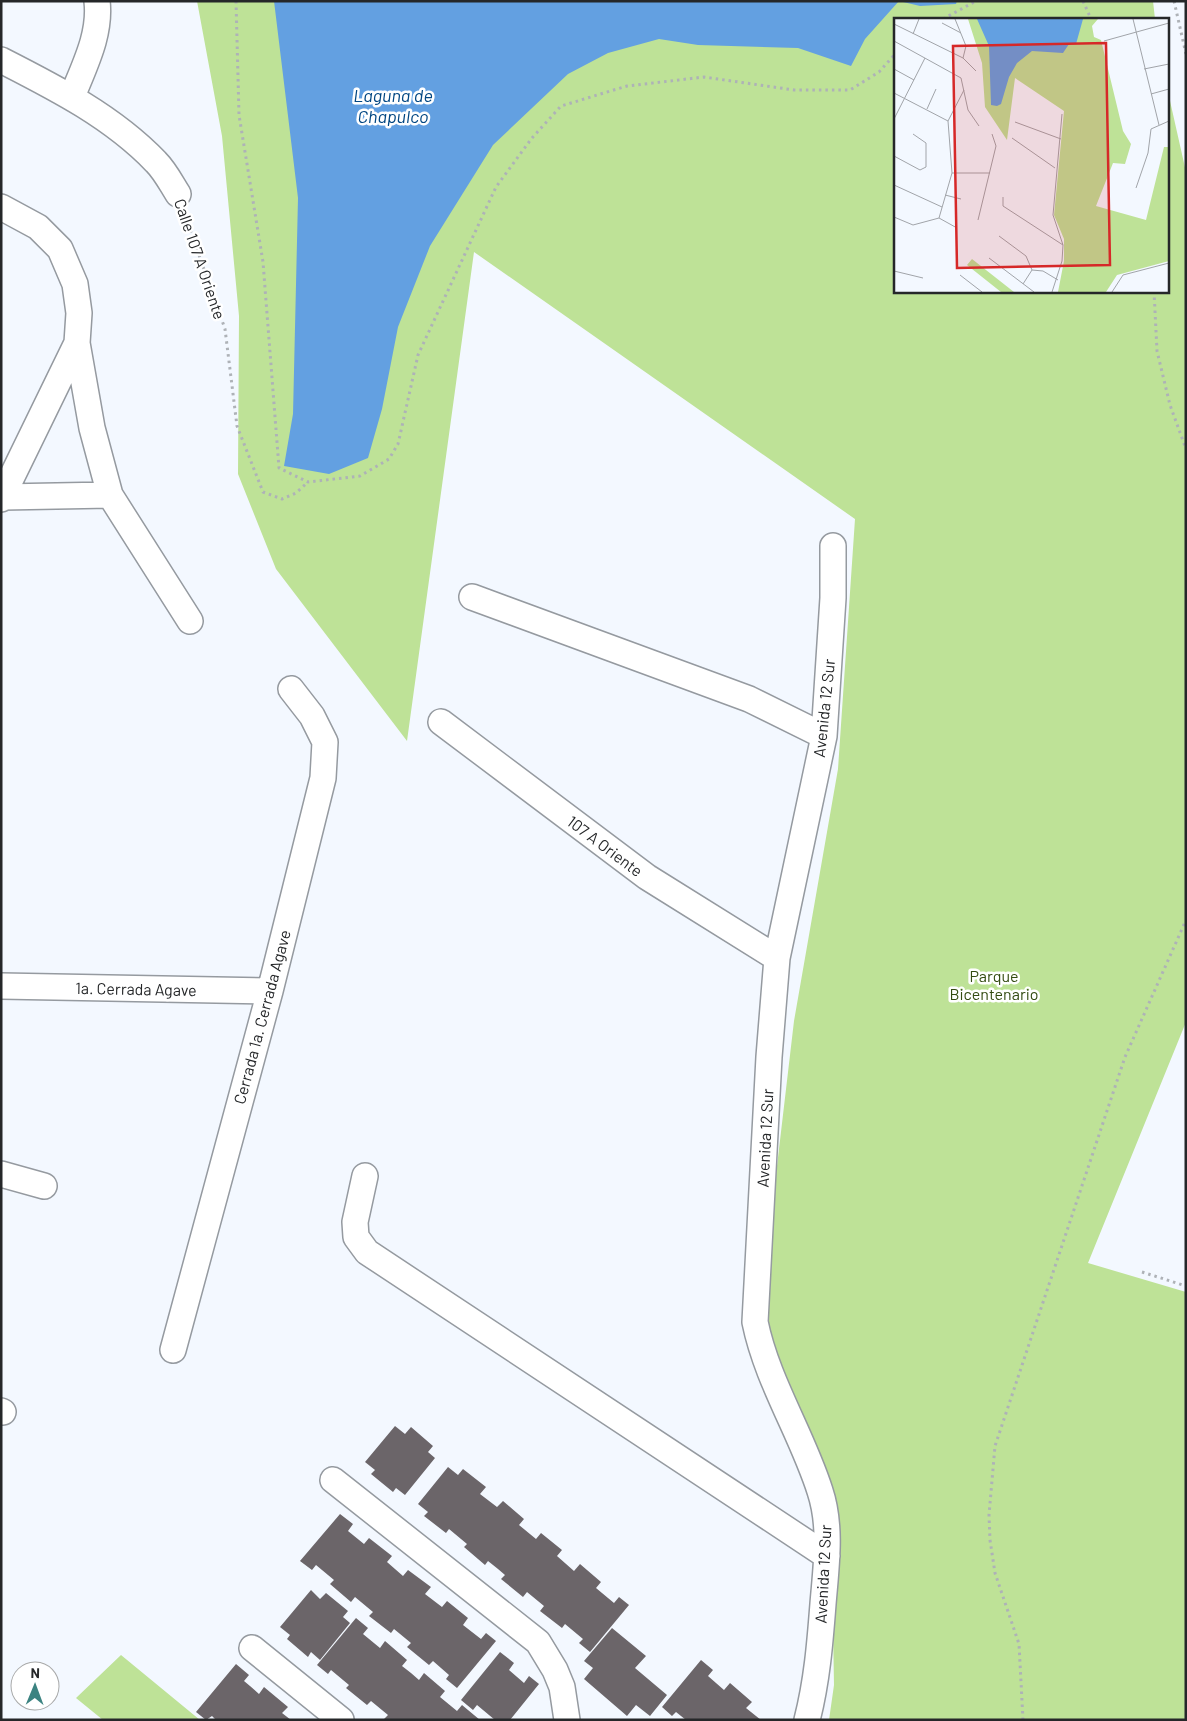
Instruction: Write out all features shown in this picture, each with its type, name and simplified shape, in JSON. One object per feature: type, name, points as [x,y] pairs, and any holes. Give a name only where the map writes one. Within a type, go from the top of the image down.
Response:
[{"type":"street","points":[[72,96],[94,39],[98,20],[97,1]]},
{"type":"street","name":"Calle 107 A Oriente","points":[[1,60],[72,96],[130,139],[157,163],[178,194]]},
{"type":"street","points":[[1,207],[38,227],[60,249],[76,284],[79,314],[77,343],[92,428],[110,495],[190,622]]},
{"type":"street","points":[[77,343],[2,498],[110,495]]},
{"type":"street","name":"Avenida 12 Sur","points":[[807,1720],[816,1684],[827,1556],[826,1517],[820,1491],[765,1358],[755,1322],[768,1067],[777,958],[824,736],[833,598],[833,546]]},
{"type":"street","points":[[472,597],[748,699],[824,736]]},
{"type":"street","name":"Cerrada 1a. Cerrada Agave","points":[[173,1350],[270,991],[323,778],[324,742],[312,716],[291,689]]},
{"type":"street","name":"107 A Oriente","points":[[441,722],[647,878],[777,958]]},
{"type":"street","name":"1a. Cerrada Agave","points":[[1,986],[270,991]]},
{"type":"street","points":[[1,1174],[44,1186]]},
{"type":"street","points":[[365,1176],[355,1222],[356,1236],[367,1252],[827,1556]]},
{"type":"street","points":[[333,1480],[538,1642],[555,1670],[562,1687],[567,1720]]},
{"type":"street","points":[[252,1648],[341,1720]]},
{"type":"path","points":[[236,1],[239,115],[263,262],[279,468],[308,482],[360,476],[389,459],[398,444],[418,355],[496,187],[532,138],[561,106],[627,86],[704,77],[794,90],[850,90],[879,72],[894,55]]},
{"type":"path","points":[[945,18],[976,1]]},
{"type":"path","points":[[1083,1],[1090,18]]},
{"type":"path","points":[[1174,1],[1186,54]]},
{"type":"path","name":"Calle 107 A Oriente","points":[[178,194],[225,329],[238,426],[263,492],[282,499],[296,493],[308,482]]},
{"type":"path","points":[[1154,292],[1157,351],[1170,405],[1186,449]]},
{"type":"path","points":[[1023,1720],[1019,1644],[995,1573],[990,1540],[989,1515],[995,1446],[1125,1057],[1186,920]]},
{"type":"path","points":[[1142,1272],[1186,1286]]},
{"type":"green space","name":"Parque Bicentenario","points":[[197,1],[1153,1],[1155,18],[894,18],[894,292],[1170,292],[1170,101],[1186,172],[1186,1022],[1088,1263],[1186,1292],[1186,1720],[829,1720],[834,1685],[831,1508],[758,1328],[794,1021],[838,769],[855,519],[474,252],[407,741],[276,569],[238,474],[239,316],[222,136]]},
{"type":"green space","points":[[121,1655],[200,1720],[103,1720],[76,1698]]},
{"type":"water","name":"Laguna de Chapulco","points":[[274,1],[899,1],[865,39],[851,66],[798,48],[698,45],[659,39],[608,53],[568,74],[493,145],[430,246],[398,327],[382,409],[368,458],[329,474],[284,466],[293,414],[298,198]]},
{"type":"water","points":[[899,1],[957,1],[956,4],[920,6]]},
{"type":"building","points":[[395,1426],[405,1434],[411,1427],[433,1446],[428,1452],[435,1458],[405,1495],[396,1488],[393,1492],[371,1474],[375,1470],[365,1462]]},
{"type":"building","points":[[448,1467],[458,1475],[463,1469],[486,1487],[480,1494],[497,1507],[503,1501],[524,1519],[519,1525],[536,1539],[541,1533],[562,1550],[557,1556],[574,1571],[580,1564],[601,1582],[596,1588],[614,1603],[619,1597],[629,1605],[590,1652],[579,1643],[583,1639],[565,1624],[562,1628],[540,1611],[544,1606],[527,1592],[523,1597],[501,1579],[505,1575],[498,1569],[488,1561],[485,1565],[464,1547],[467,1544],[449,1529],[446,1533],[424,1516],[428,1512],[418,1504]]},
{"type":"building","points":[[340,1514],[353,1524],[348,1531],[364,1544],[369,1538],[392,1556],[387,1562],[403,1576],[408,1570],[431,1587],[425,1594],[442,1607],[447,1601],[468,1618],[463,1625],[481,1639],[486,1633],[496,1641],[457,1688],[446,1679],[449,1675],[433,1661],[429,1665],[407,1647],[411,1643],[394,1629],[391,1633],[369,1616],[373,1612],[355,1597],[351,1602],[330,1584],[334,1580],[316,1565],[312,1570],[300,1561]]},
{"type":"building","points":[[311,1590],[320,1599],[326,1593],[348,1611],[343,1617],[350,1623],[320,1660],[311,1652],[308,1657],[287,1639],[290,1635],[280,1627]]},
{"type":"building","points":[[356,1618],[368,1628],[363,1634],[380,1648],[385,1641],[407,1660],[402,1666],[419,1680],[424,1673],[445,1691],[440,1697],[457,1711],[462,1705],[480,1720],[383,1720],[388,1715],[371,1701],[367,1705],[346,1688],[349,1685],[331,1670],[328,1674],[317,1665]]},
{"type":"building","points":[[612,1628],[646,1656],[635,1668],[667,1695],[650,1716],[636,1705],[627,1716],[584,1679],[593,1668],[584,1661]]},
{"type":"building","points":[[500,1652],[514,1663],[509,1670],[524,1683],[529,1676],[539,1684],[510,1720],[495,1720],[477,1705],[473,1710],[461,1700]]},
{"type":"building","points":[[701,1660],[713,1670],[708,1676],[724,1690],[730,1683],[752,1702],[746,1708],[761,1720],[686,1720],[676,1712],[672,1716],[662,1707]]},
{"type":"building","points":[[236,1664],[249,1675],[244,1681],[259,1694],[264,1687],[288,1707],[282,1713],[291,1720],[216,1720],[212,1716],[206,1720],[196,1712]]}]
